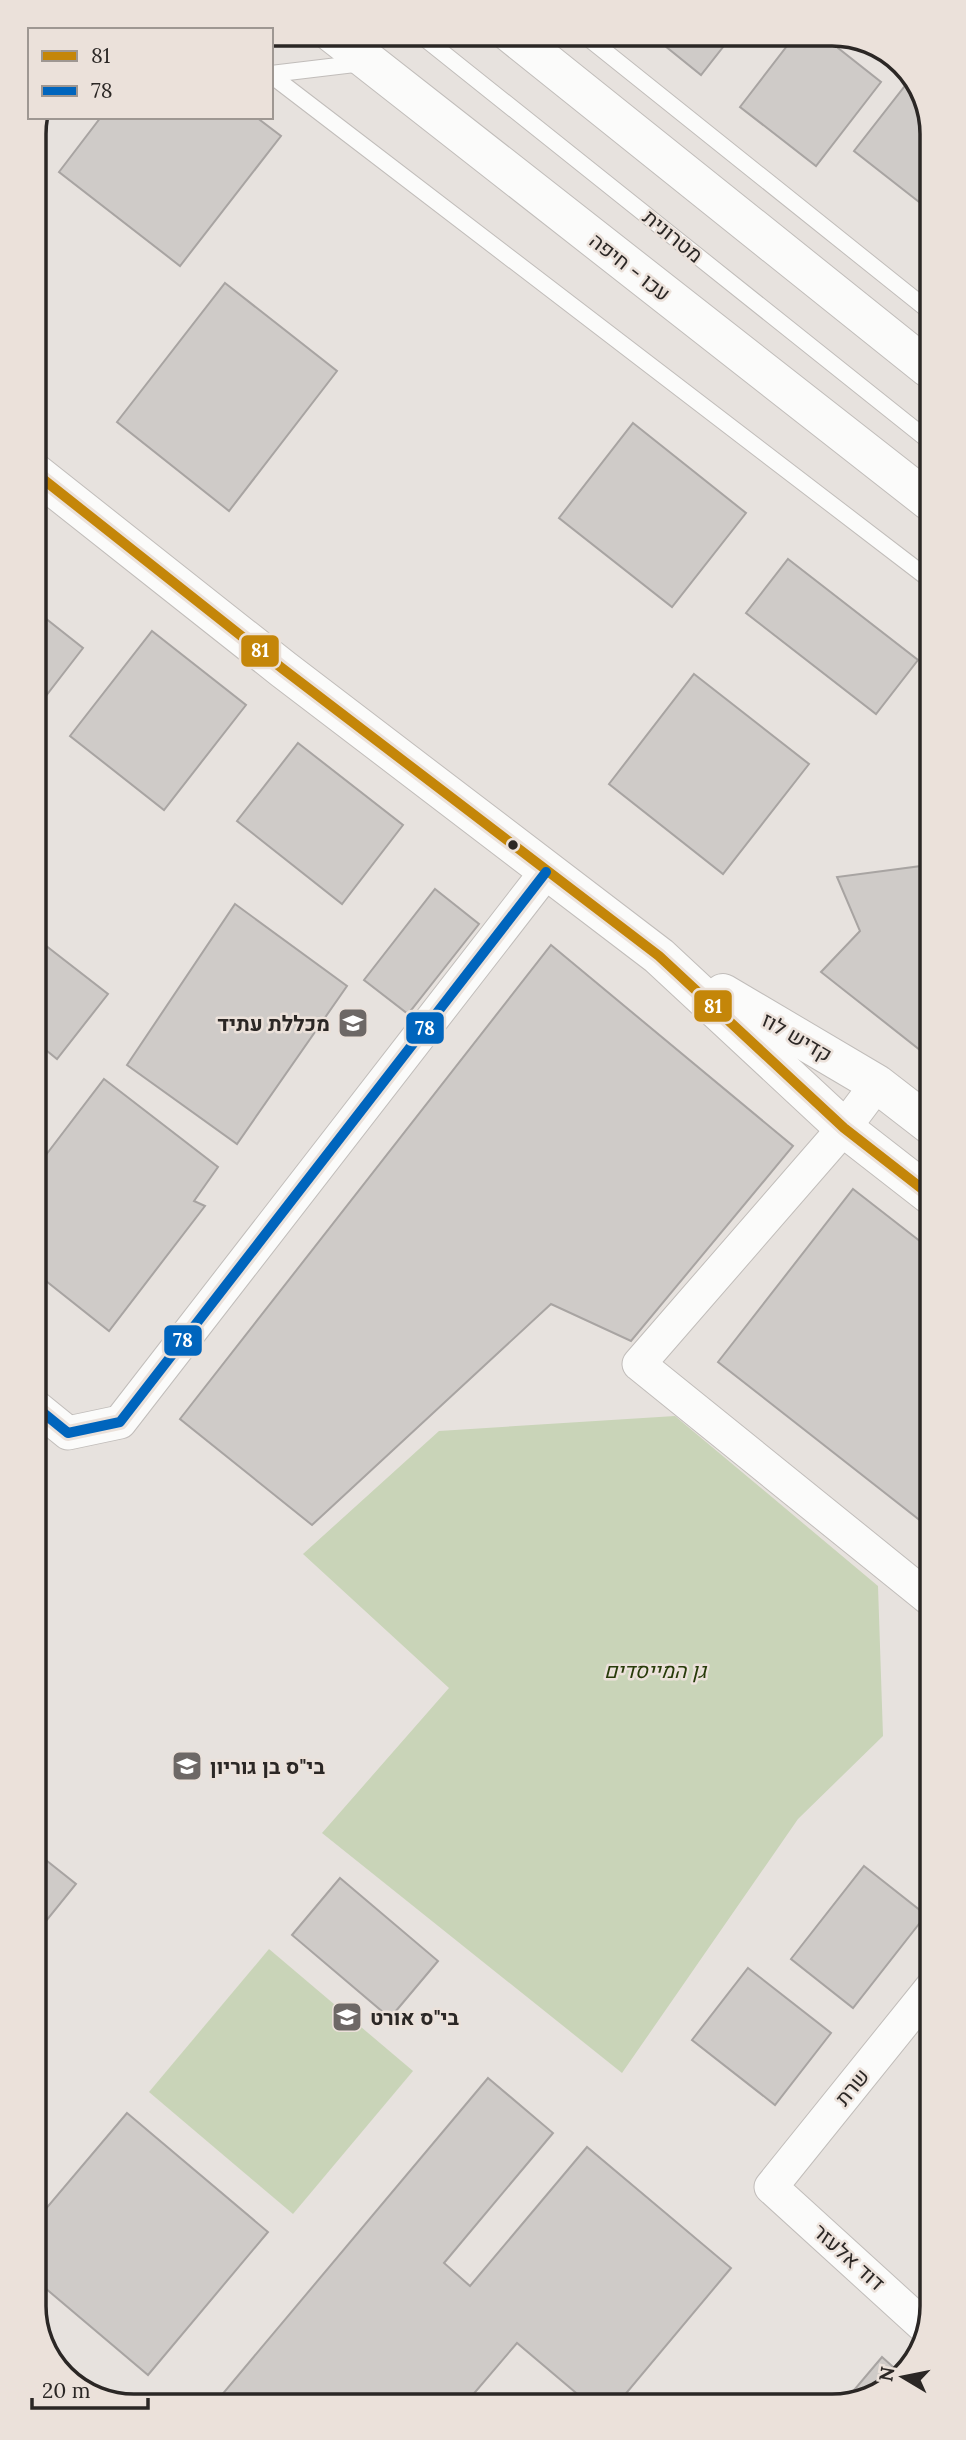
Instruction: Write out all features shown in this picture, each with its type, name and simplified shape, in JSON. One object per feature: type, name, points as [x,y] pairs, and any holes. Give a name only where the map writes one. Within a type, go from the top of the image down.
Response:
[{"type":"main road","name":"עכו - חיפה","points":[[348,46],[920,494]]},
{"type":"main road","points":[[526,46],[920,362]]},
{"type":"main road","name":"קדיש לוז","points":[[46,481],[283,669],[659,956],[877,1084],[920,1117]]},
{"type":"main road","name":"קדיש לוז","points":[[659,956],[844,1128],[920,1187]]},
{"type":"street","points":[[46,1415],[68,1433],[120,1422],[546,872]]},
{"type":"street","points":[[877,1084],[844,1128],[639,1364],[920,1591]]},
{"type":"street","name":"שרת","points":[[771,2187],[920,2002]]},
{"type":"street","name":"דוד אלעזר","points":[[771,2187],[919,2322]]},
{"type":"lane","name":"מטרונית","points":[[434,46],[920,434]]},
{"type":"lane","points":[[598,46],[920,304]]},
{"type":"lane","points":[[273,74],[368,62]]},
{"type":"lane","points":[[273,76],[920,572]]},
{"type":"green space","name":"גן המייסדים","points":[[675,1416],[878,1586],[883,1736],[798,1819],[622,2073],[322,1833],[449,1688],[303,1554],[439,1431]]},
{"type":"green space","points":[[269,1949],[413,2071],[293,2214],[149,2092]]},
{"type":"building","points":[[665,46],[724,46],[701,75]]},
{"type":"building","points":[[787,46],[835,46],[881,82],[816,166],[740,107]]},
{"type":"building","points":[[905,85],[916,105],[920,122],[920,203],[854,151]]},
{"type":"building","points":[[99,119],[259,119],[281,136],[180,266],[59,172]]},
{"type":"building","points":[[225,283],[337,371],[229,511],[117,422]]},
{"type":"building","points":[[633,423],[746,513],[672,607],[559,518]]},
{"type":"building","points":[[788,559],[918,660],[876,714],[746,613]]},
{"type":"building","points":[[46,619],[83,648],[46,696]]},
{"type":"building","points":[[152,631],[246,705],[164,810],[70,736]]},
{"type":"building","points":[[694,674],[809,764],[723,874],[609,784]]},
{"type":"building","points":[[298,743],[403,825],[342,904],[237,821]]},
{"type":"building","points":[[920,866],[920,1050],[821,972],[860,931],[837,877]]},
{"type":"building","points":[[435,889],[479,924],[408,1014],[364,980]]},
{"type":"building","points":[[235,904],[347,986],[237,1144],[127,1065]]},
{"type":"building","points":[[551,945],[793,1146],[631,1341],[551,1304],[312,1525],[180,1419]]},
{"type":"building","points":[[46,946],[108,994],[57,1059],[46,1050]]},
{"type":"building","points":[[104,1079],[218,1167],[194,1201],[205,1206],[109,1331],[46,1281],[46,1155]]},
{"type":"building","points":[[853,1189],[920,1241],[920,1520],[718,1362]]},
{"type":"building","points":[[46,1860],[76,1884],[46,1921]]},
{"type":"building","points":[[864,1866],[920,1910],[920,1923],[853,2008],[791,1959]]},
{"type":"building","points":[[340,1878],[438,1961],[390,2018],[292,1935]]},
{"type":"building","points":[[748,1968],[831,2033],[775,2105],[692,2040]]},
{"type":"building","points":[[488,2078],[553,2133],[444,2263],[470,2286],[587,2147],[731,2268],[626,2394],[577,2394],[517,2343],[474,2394],[223,2394]]},
{"type":"building","points":[[127,2113],[268,2232],[148,2375],[46,2289],[46,2209]]},
{"type":"building","points":[[868,2374],[868,2387],[852,2392]]},
{"type":"transit line","name":"81","points":[[46,481],[283,669],[659,956],[844,1128],[920,1187]]},
{"type":"transit line","name":"78","points":[[46,1415],[68,1433],[120,1422],[546,872]]},
{"type":"place","name":"מכללת עתיד","points":[[353,1023]]},
{"type":"place","name":"בי\"ס בן גוריון","points":[[187,1766]]},
{"type":"place","name":"בי\"ס אורט","points":[[347,2017]]}]
